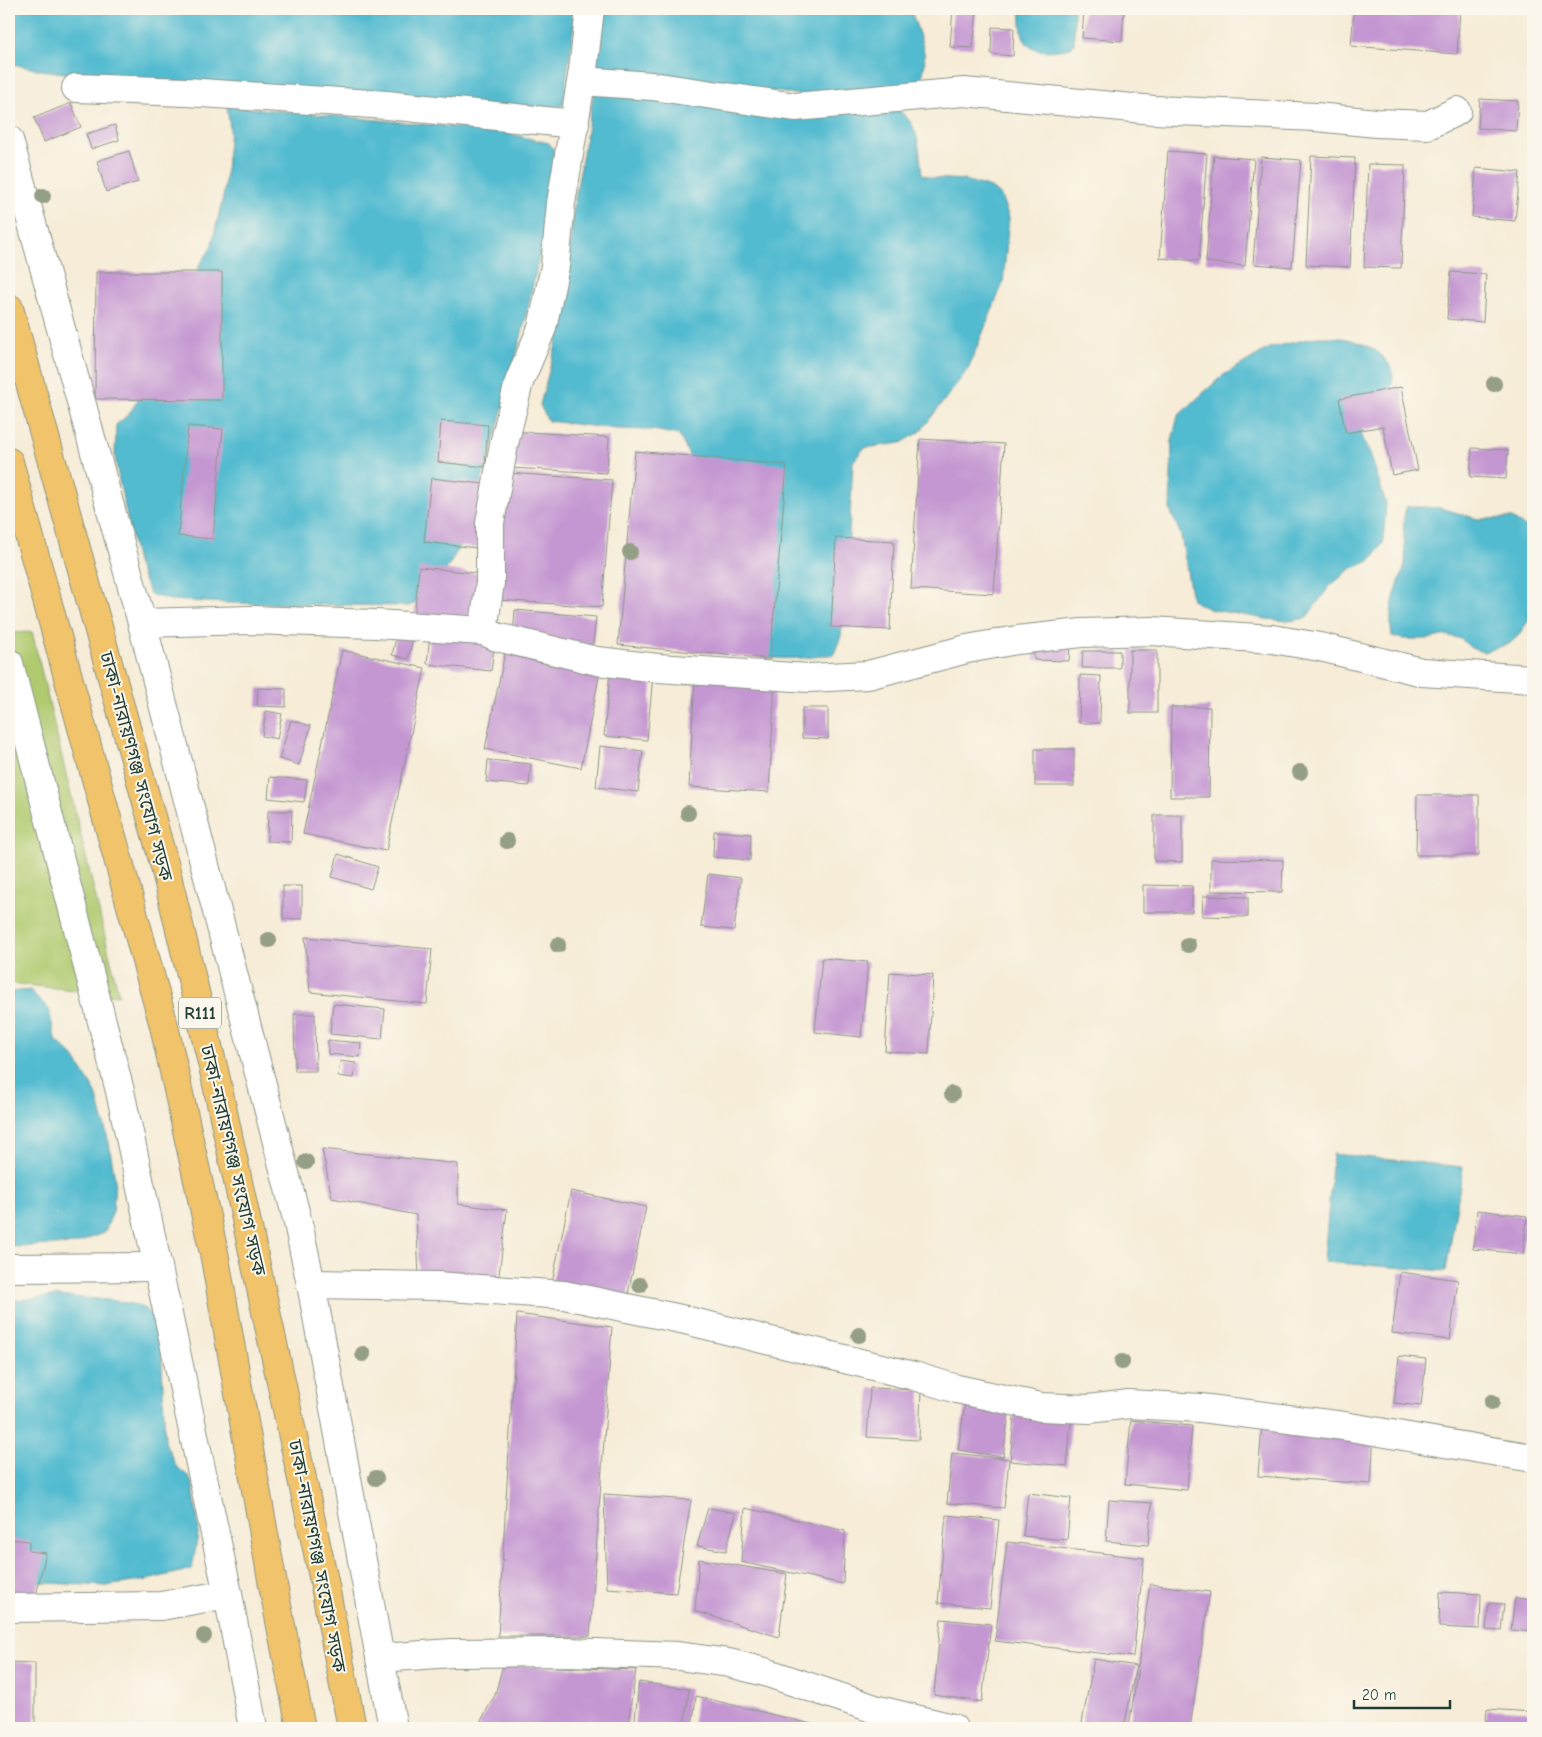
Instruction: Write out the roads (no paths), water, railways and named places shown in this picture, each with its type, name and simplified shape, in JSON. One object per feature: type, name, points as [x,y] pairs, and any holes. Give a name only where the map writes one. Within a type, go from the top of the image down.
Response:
[{"type":"main road","name":"ঢাকা-নারায়ণগঞ্জ সংযোগ সড়ক","points":[[9,308],[165,867],[215,1076],[324,1582],[352,1728]]},
{"type":"main road","name":"ঢাকা-নারায়ণগঞ্জ সংযোগ সড়ক","points":[[9,462],[164,1026],[214,1252],[273,1585],[301,1728]]},
{"type":"street","points":[[484,631],[490,583],[490,523],[504,444],[518,382],[542,328],[554,266],[561,204],[582,81],[590,9]]},
{"type":"street","points":[[582,81],[652,86],[796,106],[964,92],[1154,110],[1316,117],[1376,123],[1428,125],[1458,111]]},
{"type":"street","points":[[76,88],[387,104],[575,124]]},
{"type":"street","points":[[9,140],[142,622],[296,1214],[312,1284],[393,1728]]},
{"type":"street","points":[[142,622],[251,620],[376,624],[484,631],[497,637],[596,661],[658,668],[809,678],[868,675],[967,649],[1017,640],[1082,633],[1152,631],[1272,639],[1320,648],[1422,672],[1533,679]]},
{"type":"street","points":[[9,663],[120,1091],[228,1594],[253,1728]]},
{"type":"street","points":[[9,1268],[158,1267]]},
{"type":"street","points":[[312,1284],[437,1286],[564,1295],[681,1319],[914,1376],[957,1389],[1041,1407],[1090,1409],[1129,1404],[1201,1408],[1372,1430],[1533,1458]]},
{"type":"street","points":[[9,1608],[161,1606],[228,1594]]},
{"type":"street","points":[[380,1658],[452,1653],[568,1652],[678,1656],[729,1663],[765,1672],[876,1709],[953,1728]]},
{"type":"water","points":[[9,9],[576,9],[563,105],[546,109],[89,76],[39,70],[9,63]]},
{"type":"water","points":[[598,9],[911,9],[923,48],[924,68],[922,78],[916,88],[830,98],[593,71]]},
{"type":"water","points":[[1021,9],[1074,9],[1074,43],[1071,48],[1046,51],[1031,47],[1022,34]]},
{"type":"water","points":[[594,91],[899,111],[906,116],[915,131],[922,174],[932,178],[965,180],[991,188],[1001,196],[1009,218],[1003,283],[968,369],[920,432],[901,443],[864,448],[853,462],[846,594],[841,636],[834,654],[812,657],[769,658],[747,654],[685,496],[689,455],[679,435],[653,430],[617,429],[548,421],[540,405],[561,326],[575,199]]},
{"type":"water","points":[[227,106],[497,131],[549,143],[554,150],[554,173],[549,212],[524,325],[493,445],[465,531],[454,557],[428,599],[408,606],[227,603],[170,600],[150,594],[137,563],[115,456],[116,425],[129,414],[141,395],[195,281],[199,266],[211,248],[224,193],[230,128]]},
{"type":"water","points":[[1317,337],[1340,338],[1362,344],[1382,356],[1392,373],[1392,383],[1387,395],[1361,418],[1362,439],[1370,453],[1386,504],[1383,543],[1370,561],[1350,569],[1329,587],[1306,618],[1289,621],[1266,619],[1209,609],[1192,600],[1181,535],[1170,510],[1172,441],[1178,416],[1222,376],[1269,348]]},
{"type":"water","points":[[1407,506],[1441,508],[1478,519],[1512,518],[1533,532],[1533,613],[1520,634],[1509,644],[1483,652],[1471,648],[1461,639],[1446,635],[1428,639],[1402,639],[1392,636],[1391,616],[1393,602],[1405,564],[1403,528]]},
{"type":"water","points":[[30,990],[49,1009],[55,1039],[74,1057],[96,1093],[109,1143],[115,1180],[113,1211],[105,1232],[76,1244],[9,1247],[9,992]]},
{"type":"water","points":[[1333,1154],[1463,1167],[1446,1271],[1324,1262]]},
{"type":"water","points":[[57,1296],[89,1298],[135,1305],[146,1310],[156,1323],[161,1334],[165,1442],[176,1466],[189,1477],[193,1486],[199,1529],[192,1569],[147,1580],[106,1586],[9,1581],[9,1301]]}]
